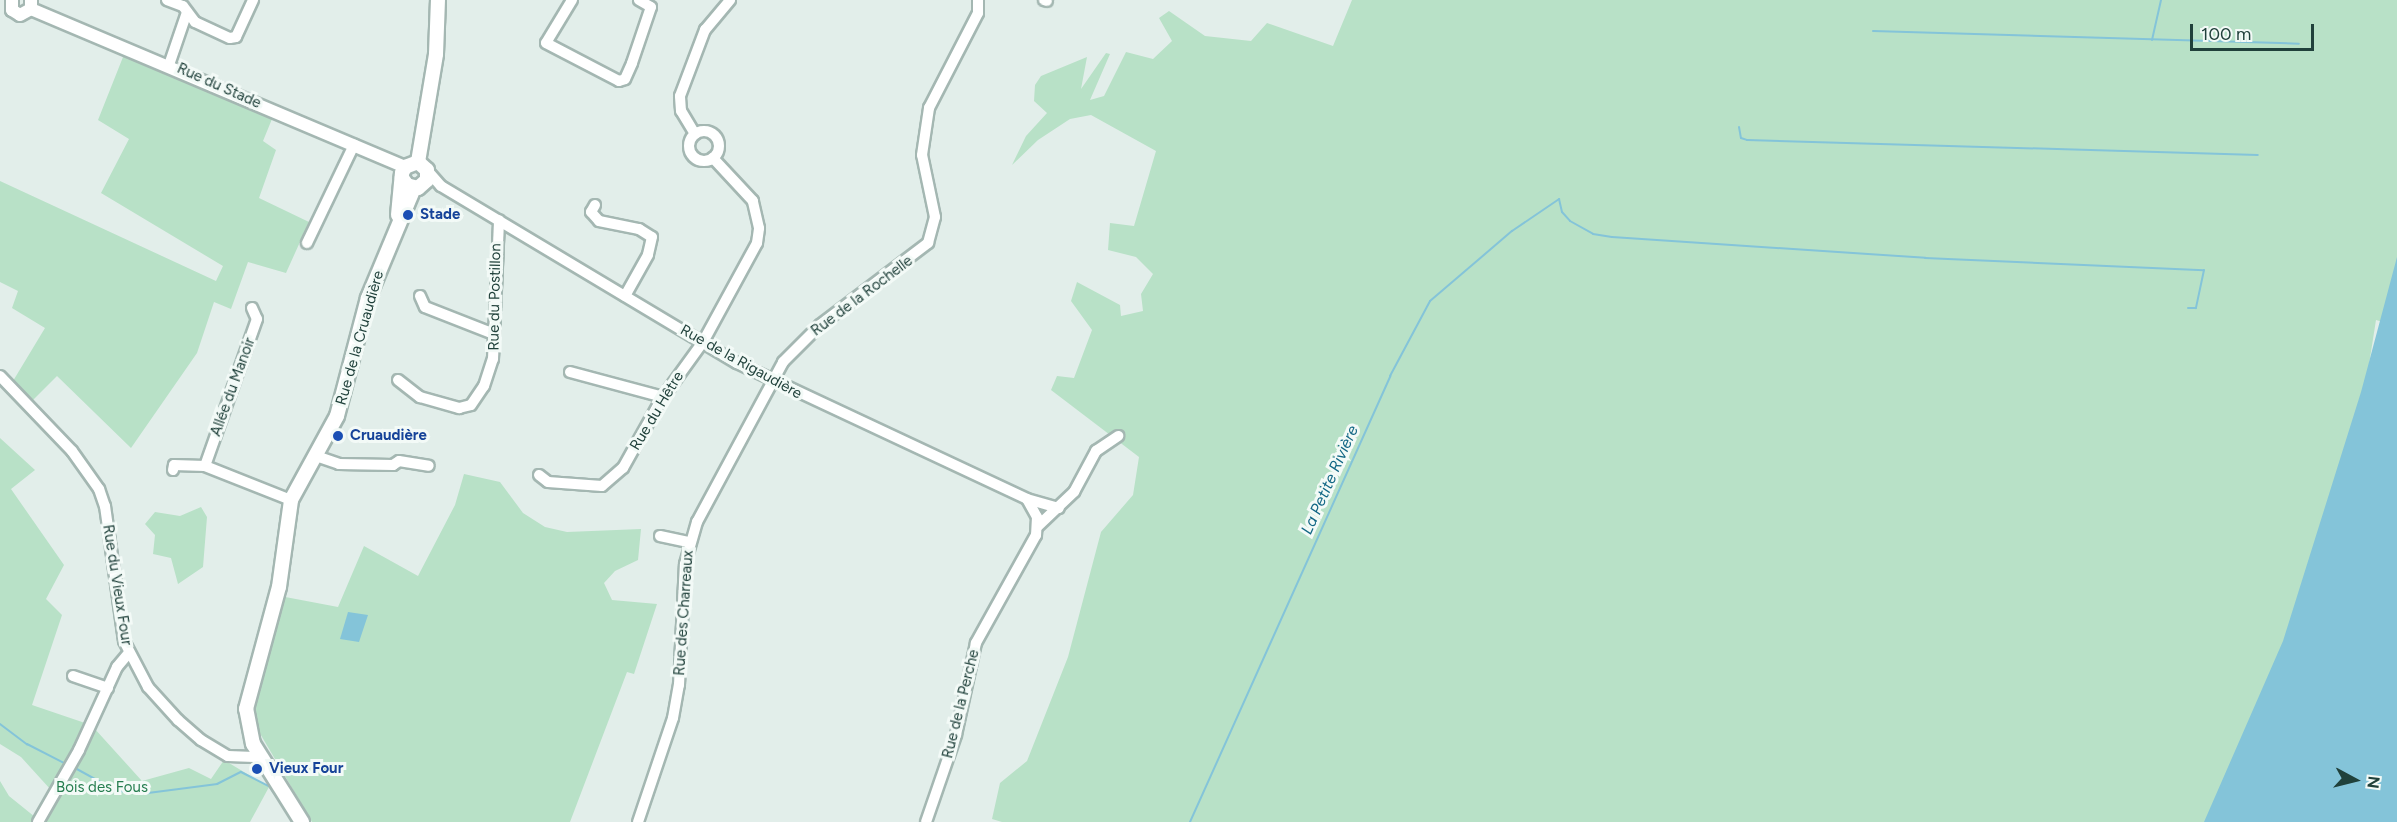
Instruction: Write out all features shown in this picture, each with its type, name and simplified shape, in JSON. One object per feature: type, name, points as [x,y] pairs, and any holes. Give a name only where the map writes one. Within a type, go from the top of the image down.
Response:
[{"type":"main road","name":"Rue de la Cruaudière","points":[[302,822],[248,734],[246,709],[279,586],[291,500],[337,416],[368,298],[396,226],[412,200],[436,54],[438,0]]},
{"type":"street","points":[[167,0],[187,12],[195,22],[230,38],[236,37],[253,0]]},
{"type":"street","points":[[572,0],[546,43],[619,81],[625,79],[632,63],[651,7],[639,0]]},
{"type":"street","points":[[694,134],[681,111],[680,96],[705,30],[730,0]]},
{"type":"street","name":"Rue de la Rochelle","points":[[770,381],[783,362],[820,325],[928,243],[935,217],[922,155],[929,108],[978,12],[978,0]]},
{"type":"street","name":"Rue du Stade","points":[[8,6],[20,15],[31,5],[354,145],[415,175]]},
{"type":"street","points":[[169,65],[187,12]]},
{"type":"street","points":[[708,131],[716,136],[718,150],[713,158],[704,161],[691,153],[689,143],[694,134],[708,131]]},
{"type":"street","points":[[307,243],[354,145]]},
{"type":"street","name":"Rue du Hêtre","points":[[539,475],[548,482],[602,486],[611,479],[623,468],[663,397],[703,342],[757,243],[759,228],[753,201],[713,158]]},
{"type":"street","name":"Rue de la Rigaudière","points":[[415,175],[441,186],[770,381],[1027,498],[1059,508]]},
{"type":"street","points":[[595,206],[591,212],[598,221],[639,229],[652,237],[648,255],[625,296]]},
{"type":"street","name":"Rue du Postillon","points":[[398,380],[420,397],[459,408],[471,405],[484,386],[493,359],[499,220]]},
{"type":"street","points":[[420,296],[425,307],[494,334]]},
{"type":"street","name":"Allée du Manoir","points":[[205,466],[257,320],[252,308]]},
{"type":"street","points":[[570,372],[663,397]]},
{"type":"street","name":"Rue du Vieux Four","points":[[0,376],[72,451],[99,489],[128,654],[156,696],[201,740],[228,756],[261,758]]},
{"type":"street","name":"Rue des Charreaux","points":[[638,822],[673,718],[679,686],[683,585],[689,542],[770,381]]},
{"type":"street","points":[[1027,498],[1038,526],[1074,492],[1096,451],[1118,436]]},
{"type":"street","points":[[316,456],[339,464],[393,465],[399,461],[429,466]]},
{"type":"street","points":[[173,470],[174,465],[205,466],[291,500]]},
{"type":"street","name":"Rue de la Perche","points":[[926,822],[956,735],[976,643],[1032,544],[1038,526]]},
{"type":"street","points":[[660,536],[689,542]]},
{"type":"street","points":[[38,822],[79,750],[108,688],[128,654]]},
{"type":"street","points":[[73,676],[108,688]]},
{"type":"green space","points":[[1352,0],[2397,0],[2397,274],[2386,323],[2376,320],[2359,428],[2222,822],[1002,822],[992,819],[1000,783],[1027,761],[1068,657],[1101,532],[1133,495],[1139,457],[1051,390],[1057,376],[1074,378],[1092,330],[1071,301],[1077,282],[1120,305],[1121,316],[1143,311],[1141,294],[1153,274],[1136,257],[1108,250],[1110,223],[1134,226],[1156,151],[1091,115],[1070,119],[1038,140],[1012,165],[1026,136],[1047,113],[1034,101],[1035,85],[1041,76],[1087,57],[1081,89],[1106,53],[1110,54],[1090,100],[1104,96],[1126,52],[1153,59],[1172,41],[1159,18],[1169,11],[1205,36],[1251,41],[1267,23],[1333,46]]},
{"type":"green space","points":[[125,52],[272,119],[263,141],[276,150],[259,198],[309,222],[286,273],[248,262],[231,309],[214,302],[197,353],[131,448],[57,376],[33,400],[13,381],[45,328],[12,308],[18,291],[0,282],[0,181],[216,281],[223,266],[101,193],[129,139],[98,120]]},
{"type":"green space","name":"Bois des Fous","points":[[0,438],[35,470],[11,489],[64,565],[46,599],[62,615],[32,705],[85,723],[51,790],[21,757],[0,744]]},
{"type":"green space","points":[[464,474],[500,482],[523,513],[545,527],[567,532],[641,529],[638,560],[615,571],[604,583],[612,600],[657,604],[634,674],[627,672],[570,822],[312,822],[255,725],[253,691],[280,596],[338,607],[364,546],[418,576],[455,505]]},
{"type":"green space","points":[[201,507],[207,517],[203,567],[178,584],[171,558],[153,554],[155,535],[145,524],[155,512],[180,516]]},
{"type":"green space","name":"Bois des Fous","points":[[94,728],[142,781],[189,768],[211,779],[224,760],[269,787],[250,822],[0,822],[0,781],[9,796],[35,817]]},
{"type":"water","points":[[2397,257],[2397,822],[2204,822],[2283,641],[2361,392]]},
{"type":"water","points":[[348,612],[368,615],[359,642],[340,639]]},
{"type":"waterway","points":[[2152,40],[2161,0]]},
{"type":"waterway","points":[[1873,31],[2299,44]]},
{"type":"waterway","points":[[1739,127],[1741,138],[1747,140],[2258,155]]},
{"type":"waterway","name":"La Petite Rivière","points":[[1190,822],[1390,376],[1430,301],[1512,231],[1559,199],[1562,212],[1570,221],[1593,234],[1612,237],[1925,258],[2204,270],[2196,308],[2188,308]]},
{"type":"waterway","points":[[0,724],[27,744],[66,764]]},
{"type":"waterway","points":[[75,768],[117,791],[148,793],[217,784],[241,772],[269,786],[294,822]]},
{"type":"place","name":"Stade","points":[[408,215]]},
{"type":"place","name":"Cruaudière","points":[[338,436]]},
{"type":"place","name":"Vieux Four","points":[[257,769]]}]
